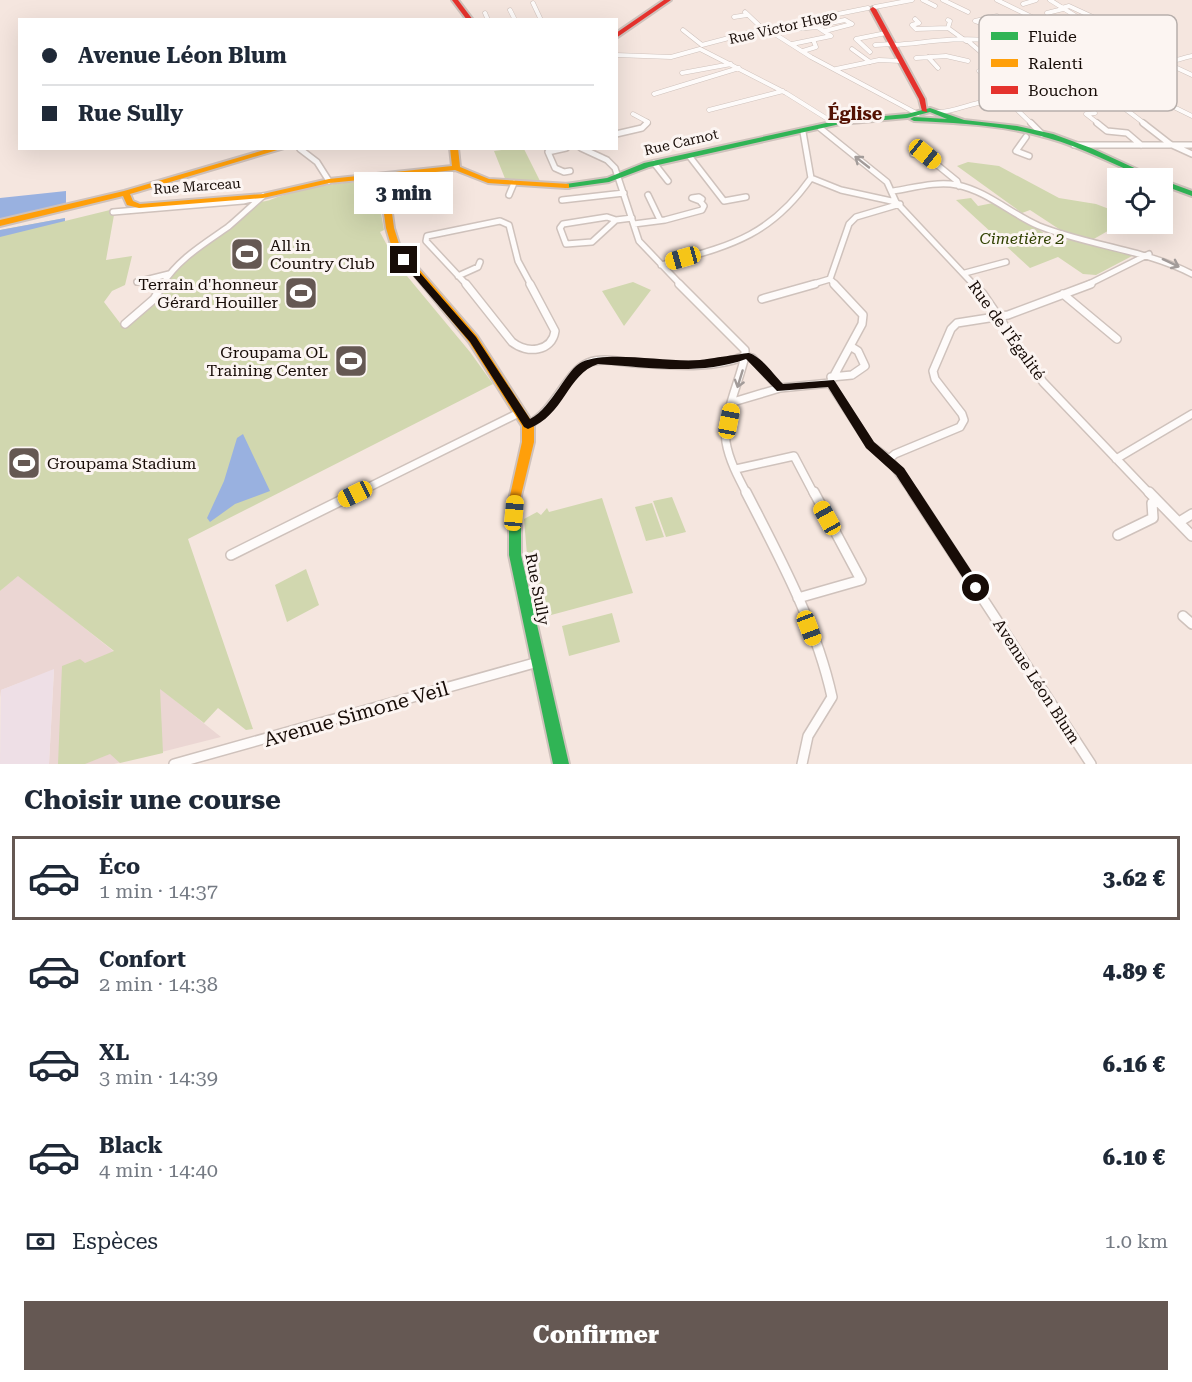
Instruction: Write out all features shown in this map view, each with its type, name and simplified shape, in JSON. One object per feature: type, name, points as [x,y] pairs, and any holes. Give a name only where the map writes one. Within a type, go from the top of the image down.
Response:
[{"type":"street","points":[[455,0],[468,18]]},
{"type":"street","points":[[618,35],[668,0]]},
{"type":"street","name":"Rue Victor Hugo","points":[[618,55],[659,58],[694,53],[701,47],[765,29],[870,5],[912,0]]},
{"type":"street","points":[[923,0],[935,6]]},
{"type":"street","points":[[943,0],[968,12]]},
{"type":"street","points":[[997,0],[1028,15]]},
{"type":"street","points":[[1023,4],[1036,0]]},
{"type":"street","points":[[1051,1],[1061,0]]},
{"type":"street","points":[[1051,1],[1072,15]]},
{"type":"street","points":[[532,3],[540,18]]},
{"type":"street","points":[[870,5],[922,99],[934,114]]},
{"type":"street","points":[[1047,13],[1069,6],[1088,15]]},
{"type":"street","points":[[510,10],[514,18]]},
{"type":"street","points":[[484,13],[487,18]]},
{"type":"street","points":[[734,18],[746,13],[765,29],[836,69],[934,114],[979,103]]},
{"type":"street","points":[[795,29],[817,27],[845,20],[853,25],[825,31]]},
{"type":"street","points":[[948,20],[950,21],[948,28]]},
{"type":"street","points":[[792,44],[831,36],[807,21]]},
{"type":"street","points":[[916,22],[912,25],[916,29],[948,28],[979,51]]},
{"type":"street","points":[[683,30],[701,47],[783,91],[834,123]]},
{"type":"street","points":[[870,52],[857,40],[857,37],[886,33]]},
{"type":"street","points":[[875,45],[979,41]]},
{"type":"street","points":[[803,51],[816,47],[814,42]]},
{"type":"street","points":[[937,43],[947,55]]},
{"type":"street","points":[[852,49],[870,62]]},
{"type":"street","points":[[916,58],[947,55],[968,61]]},
{"type":"street","points":[[1177,60],[1192,56]]},
{"type":"street","points":[[928,57],[938,68]]},
{"type":"street","points":[[836,69],[870,62],[901,61]]},
{"type":"street","points":[[682,73],[731,64]]},
{"type":"street","points":[[654,94],[739,68]]},
{"type":"street","points":[[1177,69],[1192,75]]},
{"type":"street","points":[[709,110],[783,91]]},
{"type":"street","points":[[1177,109],[1192,116]]},
{"type":"street","points":[[934,114],[957,110]]},
{"type":"street","points":[[1015,111],[1032,134],[1017,151],[1029,156]]},
{"type":"street","points":[[1128,111],[1173,145],[1192,154]]},
{"type":"street","points":[[1095,113],[1086,114],[1107,131],[1127,133],[1141,145]]},
{"type":"street","points":[[618,134],[642,128],[648,122],[633,114]]},
{"type":"street","name":"Rue Carnot","points":[[456,168],[480,179],[573,186],[594,183],[654,163],[690,157],[741,142],[802,132],[834,123],[934,114],[965,123],[1032,134],[1074,145],[1128,168]]},
{"type":"street","points":[[820,128],[876,173],[893,190],[942,184],[959,186],[978,193],[1036,225],[1057,233],[1149,254],[1192,274]]},
{"type":"street","points":[[661,265],[735,243],[757,234],[794,204],[811,178],[802,132]]},
{"type":"street","points":[[1074,145],[1192,145]]},
{"type":"street","points":[[0,223],[126,193],[274,150]]},
{"type":"street","points":[[301,150],[317,162],[329,181]]},
{"type":"street","points":[[454,150],[456,168]]},
{"type":"street","points":[[547,150],[555,168],[570,171]]},
{"type":"street","points":[[585,150],[607,160],[619,176],[639,241],[745,350],[746,356],[733,402],[726,439],[736,469],[798,598],[829,679],[832,697],[813,724],[803,748],[802,764]]},
{"type":"street","points":[[913,154],[925,154],[957,181],[959,186]]},
{"type":"street","points":[[690,157],[724,201],[746,197]]},
{"type":"street","points":[[654,163],[668,181]]},
{"type":"street","name":"Rue Marceau","points":[[113,212],[243,201],[329,181],[456,168]]},
{"type":"street","points":[[383,176],[390,228],[396,248],[473,339],[528,424],[545,416],[577,372],[591,362],[683,365],[731,361],[746,356],[752,358],[780,388]]},
{"type":"street","points":[[811,178],[841,190],[898,203]]},
{"type":"street","points":[[509,195],[514,183]]},
{"type":"street","points":[[1173,186],[1192,194]]},
{"type":"street","name":"Rue de l'Égalité","points":[[893,190],[898,203],[965,273],[1000,317],[1043,382],[1192,536]]},
{"type":"street","name":"Rue Marceau","points":[[126,193],[130,203],[140,206],[262,196]]},
{"type":"street","points":[[562,200],[624,193]]},
{"type":"street","points":[[648,195],[660,220]]},
{"type":"street","points":[[125,324],[154,299],[170,274],[188,255],[230,225],[262,196]]},
{"type":"street","points":[[616,220],[597,240],[571,245],[566,243],[560,228],[563,224],[607,217],[633,221],[660,220],[702,210],[704,206],[700,201]]},
{"type":"street","points":[[830,279],[849,224],[856,217],[898,203]]},
{"type":"street","points":[[504,221],[509,225],[518,261],[555,331],[554,339],[547,347],[535,350],[518,347],[458,276],[426,241],[427,236],[504,221]]},
{"type":"street","points":[[889,459],[895,454],[960,427],[964,420],[935,378],[933,371],[951,328],[957,322],[966,319],[1000,317],[1095,282],[1114,270],[1149,254]]},
{"type":"street","points":[[458,276],[478,267],[480,262]]},
{"type":"street","points":[[965,273],[1006,262]]},
{"type":"street","points":[[137,282],[170,274]]},
{"type":"street","points":[[762,299],[830,279]]},
{"type":"street","points":[[830,279],[862,315],[862,324],[831,380]]},
{"type":"street","points":[[1063,294],[1117,339]]},
{"type":"street","points":[[733,402],[780,388],[852,375],[865,366],[858,351],[850,346]]},
{"type":"street","name":"Avenue Léon Blum","points":[[831,380],[870,445],[889,459],[900,471],[1091,764]]},
{"type":"street","points":[[231,555],[521,412]]},
{"type":"street","points":[[1116,459],[1192,414]]},
{"type":"street","name":"Rue Sully","points":[[528,424],[528,442],[516,490],[514,532],[520,585],[561,764]]},
{"type":"street","points":[[736,469],[794,456],[861,580],[798,598]]},
{"type":"street","points":[[1118,534],[1153,518],[1152,503],[1156,501]]},
{"type":"street","points":[[1179,522],[1192,514]]},
{"type":"street","points":[[1183,616],[1192,624]]},
{"type":"street","name":"Avenue Simone Veil","points":[[174,764],[260,742],[538,662]]},
{"type":"shaded area","points":[[18,575],[221,737],[114,764],[49,764],[54,670],[1,690],[0,697],[0,591]]},
{"type":"shaded area","points":[[54,669],[49,764],[0,764],[1,690]]},
{"type":"green space","points":[[524,150],[541,183],[506,181],[494,151]]},
{"type":"green space","points":[[968,162],[999,166],[1059,198],[1096,204],[1107,208],[1107,231],[1092,240],[1065,233],[1030,210],[1022,213],[957,166]]},
{"type":"green space","points":[[365,182],[376,185],[384,230],[380,232],[397,264],[470,352],[493,384],[188,539],[253,729],[246,730],[218,708],[204,723],[160,689],[163,753],[120,763],[110,754],[85,764],[58,764],[62,666],[80,659],[85,663],[114,651],[18,576],[0,591],[0,230],[65,218],[65,221],[110,210],[114,215],[106,260],[132,256],[125,285],[112,291],[104,302],[123,327],[184,260],[259,201],[267,201],[323,186]]},
{"type":"green space","name":"Cimetière 2","points":[[971,198],[978,206],[993,203],[1033,225],[1057,243],[1072,239],[1134,255],[1096,275],[1083,274],[1058,257],[1030,268],[956,200]]},
{"type":"green space","points":[[633,282],[651,290],[624,326],[602,291]]},
{"type":"green space","points":[[672,497],[686,532],[666,537],[653,501]]},
{"type":"green space","points":[[602,498],[633,593],[540,618],[528,567],[524,519],[537,512],[541,515],[547,508],[549,512]]},
{"type":"green space","points":[[652,503],[664,537],[646,541],[635,507]]},
{"type":"green space","points":[[306,569],[319,605],[287,622],[275,585]]},
{"type":"green space","points":[[612,613],[620,642],[569,656],[562,626]]},
{"type":"water","points":[[66,191],[66,205],[0,221],[0,198]]},
{"type":"water","points":[[65,218],[65,221],[0,237],[0,230]]},
{"type":"water","points":[[243,434],[270,491],[235,504],[210,522],[207,518],[224,481],[237,438]]},
{"type":"traffic: fast","points":[[566,186],[609,180],[647,165],[840,122],[907,116],[930,110],[966,123]]},
{"type":"traffic: fast","points":[[914,119],[966,122],[1033,132],[1063,140],[1130,168]]},
{"type":"traffic: fast","points":[[1173,186],[1192,194]]},
{"type":"traffic: fast","points":[[515,500],[515,555],[561,764]]},
{"type":"traffic: slow","points":[[0,223],[126,193],[274,150]]},
{"type":"traffic: slow","points":[[454,150],[456,168]]},
{"type":"traffic: slow","points":[[126,193],[130,203],[139,206],[263,196],[329,181],[456,168],[488,181],[566,186]]},
{"type":"traffic: slow","points":[[383,176],[390,228],[396,248],[473,339],[528,425],[528,442],[515,500]]},
{"type":"traffic: jam","points":[[455,0],[468,18]]},
{"type":"traffic: jam","points":[[618,35],[668,0]]},
{"type":"traffic: jam","points":[[873,9],[922,99],[925,111]]},
{"type":"place","name":"All in Country Club","points":[[247,254]]},
{"type":"place","name":"Terrain d'honneur Gérard Houiller","points":[[301,293]]},
{"type":"place","name":"Groupama OL Training Center","points":[[351,361]]},
{"type":"place","name":"Groupama Stadium","points":[[24,463]]},
{"type":"district","name":"Église","points":[[855,114]]},
{"type":"route","points":[[404,260],[473,339],[528,424],[545,416],[582,366],[598,361],[683,365],[719,363],[746,356],[752,358],[780,388],[830,382],[870,445],[889,459],[900,471],[976,588]]}]
